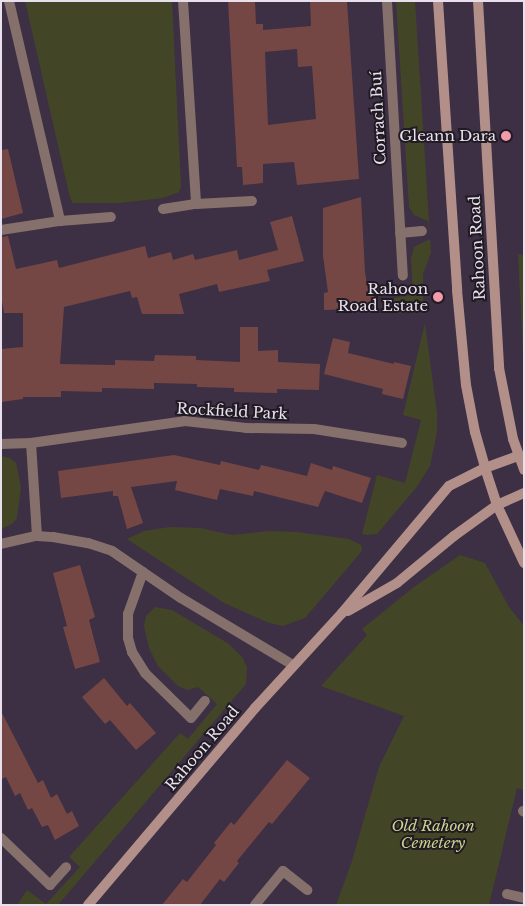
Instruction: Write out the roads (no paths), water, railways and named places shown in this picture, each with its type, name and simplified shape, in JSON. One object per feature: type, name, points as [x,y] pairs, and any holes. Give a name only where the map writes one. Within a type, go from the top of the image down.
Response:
[{"type":"main road","name":"Rahoon Road","points":[[438,1],[461,338],[471,414],[485,468]]},
{"type":"main road","name":"Rahoon Road","points":[[88,905],[293,665],[342,614],[449,486],[485,468],[518,456],[509,422],[499,368],[478,1]]},
{"type":"main road","points":[[518,456],[524,470]]},
{"type":"main road","points":[[485,468],[498,505],[524,563]]},
{"type":"main road","name":"Rahoon Road","points":[[342,614],[396,583],[454,536],[498,505],[524,493]]},
{"type":"street","points":[[9,1],[60,222]]},
{"type":"street","points":[[183,1],[196,204]]},
{"type":"street","name":"Corrach Buí","points":[[387,1],[403,276]]},
{"type":"street","points":[[163,209],[196,204],[252,201]]},
{"type":"street","points":[[1,230],[111,217]]},
{"type":"street","points":[[400,233],[422,231]]},
{"type":"street","name":"Rockfield Park","points":[[1,444],[31,443],[185,421],[246,428],[314,429],[402,443]]},
{"type":"street","points":[[31,443],[37,536]]},
{"type":"street","points":[[1,544],[37,536],[88,543],[112,551],[181,598],[293,665]]},
{"type":"street","points":[[143,572],[128,614],[127,630],[130,645],[145,673],[191,718],[205,701]]},
{"type":"street","points":[[1,838],[50,885],[66,867]]},
{"type":"street","points":[[255,905],[283,871],[307,890]]},
{"type":"street","points":[[507,894],[524,898]]},
{"type":"place","name":"Gleann Dara","points":[[506,136]]},
{"type":"place","name":"Rahoon Road Estate","points":[[438,297]]},
{"type":"park label","name":"Old Rahoon Cemetery","points":[[433,834]]}]
